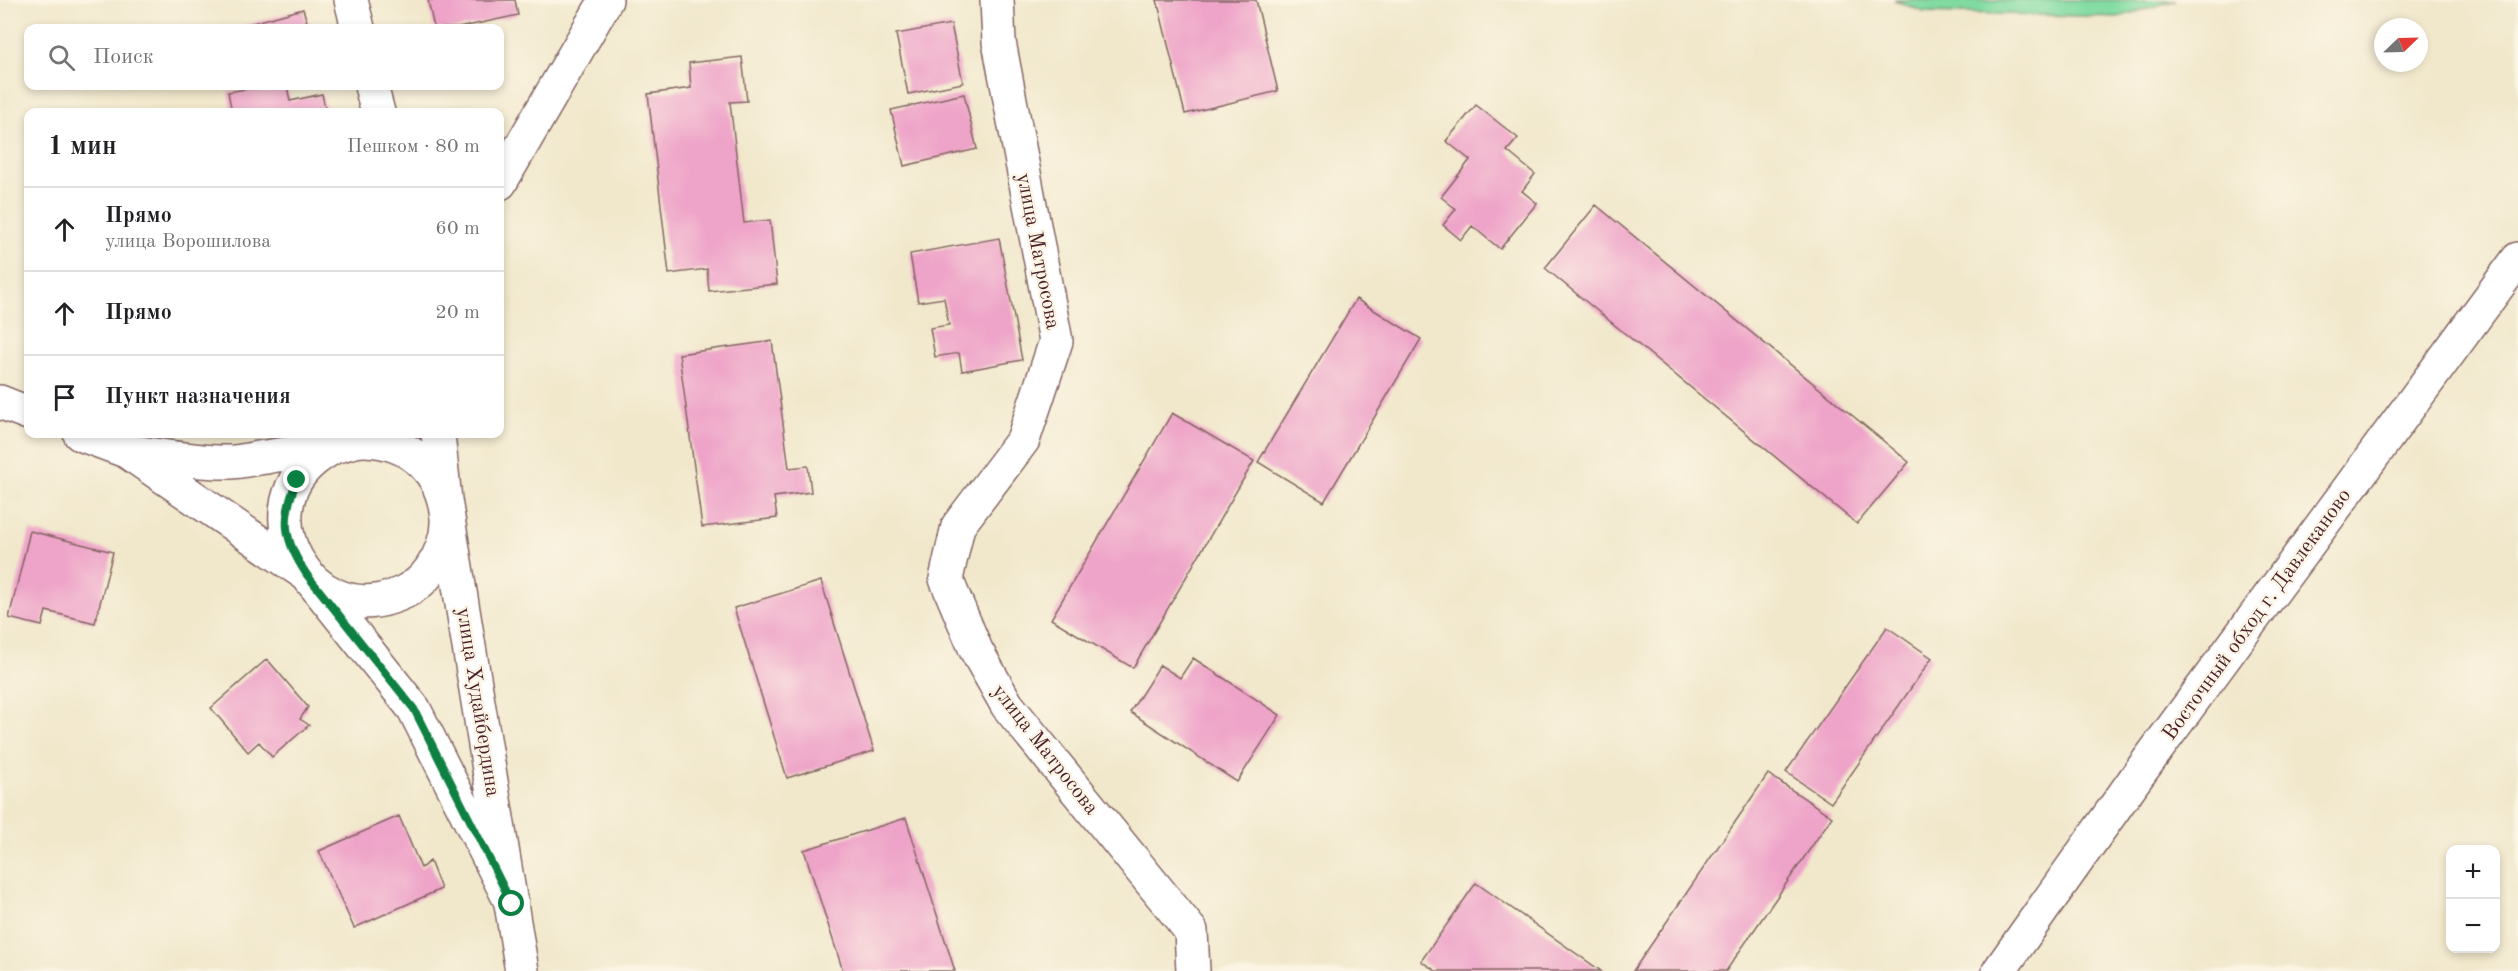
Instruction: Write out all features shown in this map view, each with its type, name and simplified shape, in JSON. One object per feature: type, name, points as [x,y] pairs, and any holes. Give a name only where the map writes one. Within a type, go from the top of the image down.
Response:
[{"type":"street","points":[[351,0],[357,24]]},
{"type":"street","points":[[504,176],[606,0]]},
{"type":"street","name":"улица Матросова","points":[[997,0],[999,42],[1056,341],[1023,440],[958,526],[946,579],[976,650],[1007,705],[1191,931],[1193,971]]},
{"type":"street","points":[[372,90],[377,108]]},
{"type":"street","name":"Восточный обход г. Давлеканово","points":[[1999,971],[2135,778],[2518,259]]},
{"type":"street","points":[[0,402],[24,411]]},
{"type":"street","points":[[90,438],[126,452],[307,575],[327,592],[353,601],[380,601],[405,592],[427,576],[441,553],[448,527],[445,500],[434,475],[414,455],[390,443],[346,440],[230,462],[126,452]]},
{"type":"street","name":"улица Худайбердина","points":[[438,438],[445,500],[522,971]]},
{"type":"street","points":[[346,440],[313,460],[297,480],[287,504],[286,529],[292,554],[414,709],[512,904]]},
{"type":"green space","points":[[1894,0],[2176,0],[2118,17],[1924,12]]},
{"type":"building","points":[[428,0],[515,0],[518,15],[476,24],[433,24]]},
{"type":"building","points":[[1157,0],[1256,0],[1278,91],[1185,114]]},
{"type":"building","points":[[303,9],[308,24],[249,24]]},
{"type":"building","points":[[951,24],[963,83],[908,94],[896,34]]},
{"type":"building","points":[[742,57],[747,101],[730,102],[744,223],[770,220],[777,284],[709,291],[707,269],[669,274],[648,94],[691,88],[689,63]]},
{"type":"building","points":[[288,90],[290,101],[322,94],[325,108],[231,108],[228,92]]},
{"type":"building","points":[[964,94],[977,149],[904,166],[891,110]]},
{"type":"building","points":[[1476,105],[1518,138],[1507,151],[1535,174],[1522,191],[1537,203],[1500,249],[1472,226],[1461,240],[1443,225],[1456,209],[1441,197],[1470,160],[1446,141]]},
{"type":"building","points":[[1596,205],[1909,462],[1857,524],[1545,268]]},
{"type":"building","points":[[999,238],[1022,360],[962,371],[959,353],[935,357],[930,328],[949,325],[944,298],[918,302],[910,254]]},
{"type":"building","points":[[1356,299],[1421,339],[1324,502],[1258,462]]},
{"type":"building","points":[[772,341],[789,468],[808,466],[811,492],[774,497],[777,518],[702,527],[679,354]]},
{"type":"building","points":[[1172,413],[1254,461],[1133,668],[1051,619]]},
{"type":"building","points":[[30,531],[113,552],[95,623],[46,611],[42,626],[9,618]]},
{"type":"building","points":[[821,581],[874,751],[787,778],[734,608]]},
{"type":"building","points":[[1887,627],[1932,658],[1831,803],[1786,772]]},
{"type":"building","points":[[1193,658],[1280,715],[1237,782],[1130,712],[1160,665],[1180,678]]},
{"type":"building","points":[[267,659],[308,707],[300,719],[309,725],[272,757],[259,742],[248,752],[211,708]]},
{"type":"building","points":[[1768,774],[1832,817],[1726,971],[1633,971]]},
{"type":"building","points":[[399,816],[421,868],[430,861],[441,889],[354,928],[319,851]]},
{"type":"building","points":[[906,818],[955,971],[843,971],[804,850]]},
{"type":"building","points":[[1476,883],[1601,971],[1436,971],[1421,961]]},
{"type":"route","points":[[297,480],[287,504],[286,529],[292,554],[414,709],[512,904]]}]
